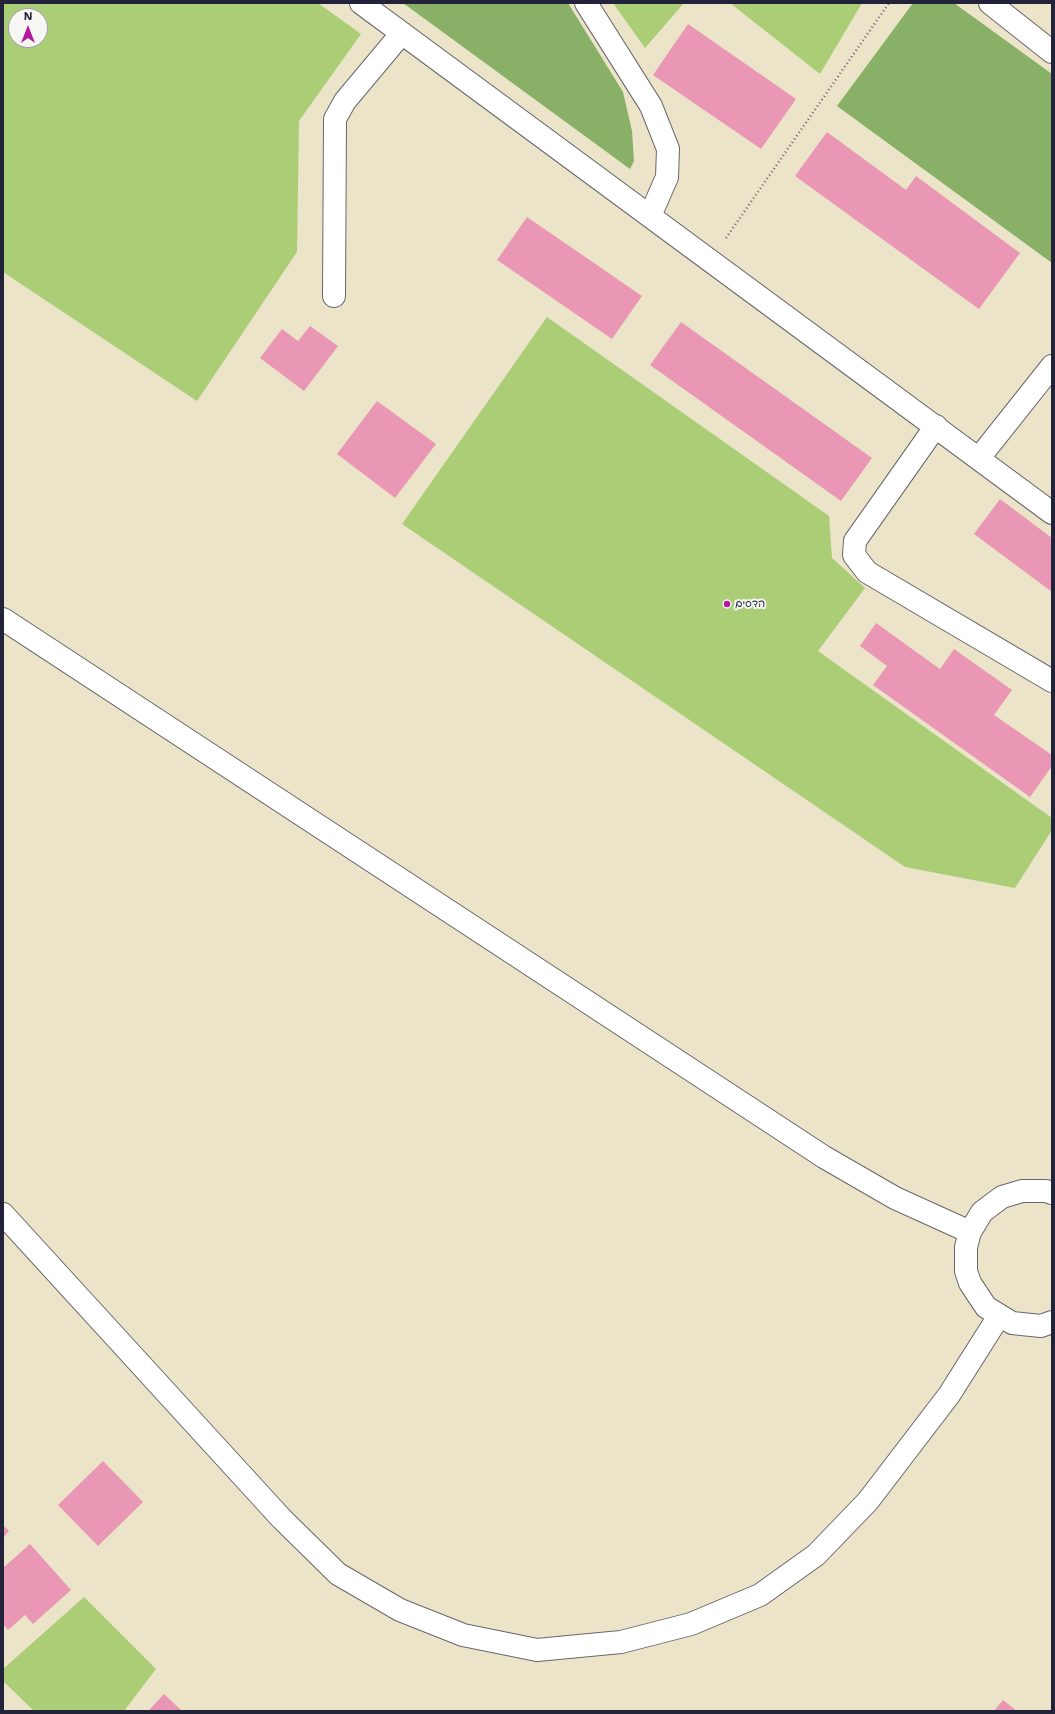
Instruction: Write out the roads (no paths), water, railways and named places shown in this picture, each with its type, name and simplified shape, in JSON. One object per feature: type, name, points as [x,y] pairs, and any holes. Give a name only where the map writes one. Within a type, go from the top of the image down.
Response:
[{"type":"street","points":[[361,3],[1052,513]]},
{"type":"street","points":[[586,3],[651,106],[668,149],[667,177],[650,216]]},
{"type":"street","points":[[990,3],[1052,52]]},
{"type":"street","points":[[334,296],[335,119],[345,101],[402,33]]},
{"type":"street","points":[[979,458],[1052,366]]},
{"type":"street","points":[[936,426],[856,541],[854,555],[867,572],[1052,681]]},
{"type":"street","points":[[3,618],[824,1157],[896,1198],[970,1232]]},
{"type":"street","points":[[1050,1185],[1002,1197],[982,1212],[970,1232],[966,1247],[966,1271],[970,1284],[986,1307],[999,1316],[1012,1323],[1041,1326],[1052,1322]]},
{"type":"street","points":[[3,1214],[281,1518],[338,1574],[400,1610],[463,1635],[537,1650],[628,1640],[692,1624],[760,1595],[816,1555],[868,1501],[949,1395],[999,1316]]},
{"type":"place","name":"הדסים","points":[[727,604]]}]
